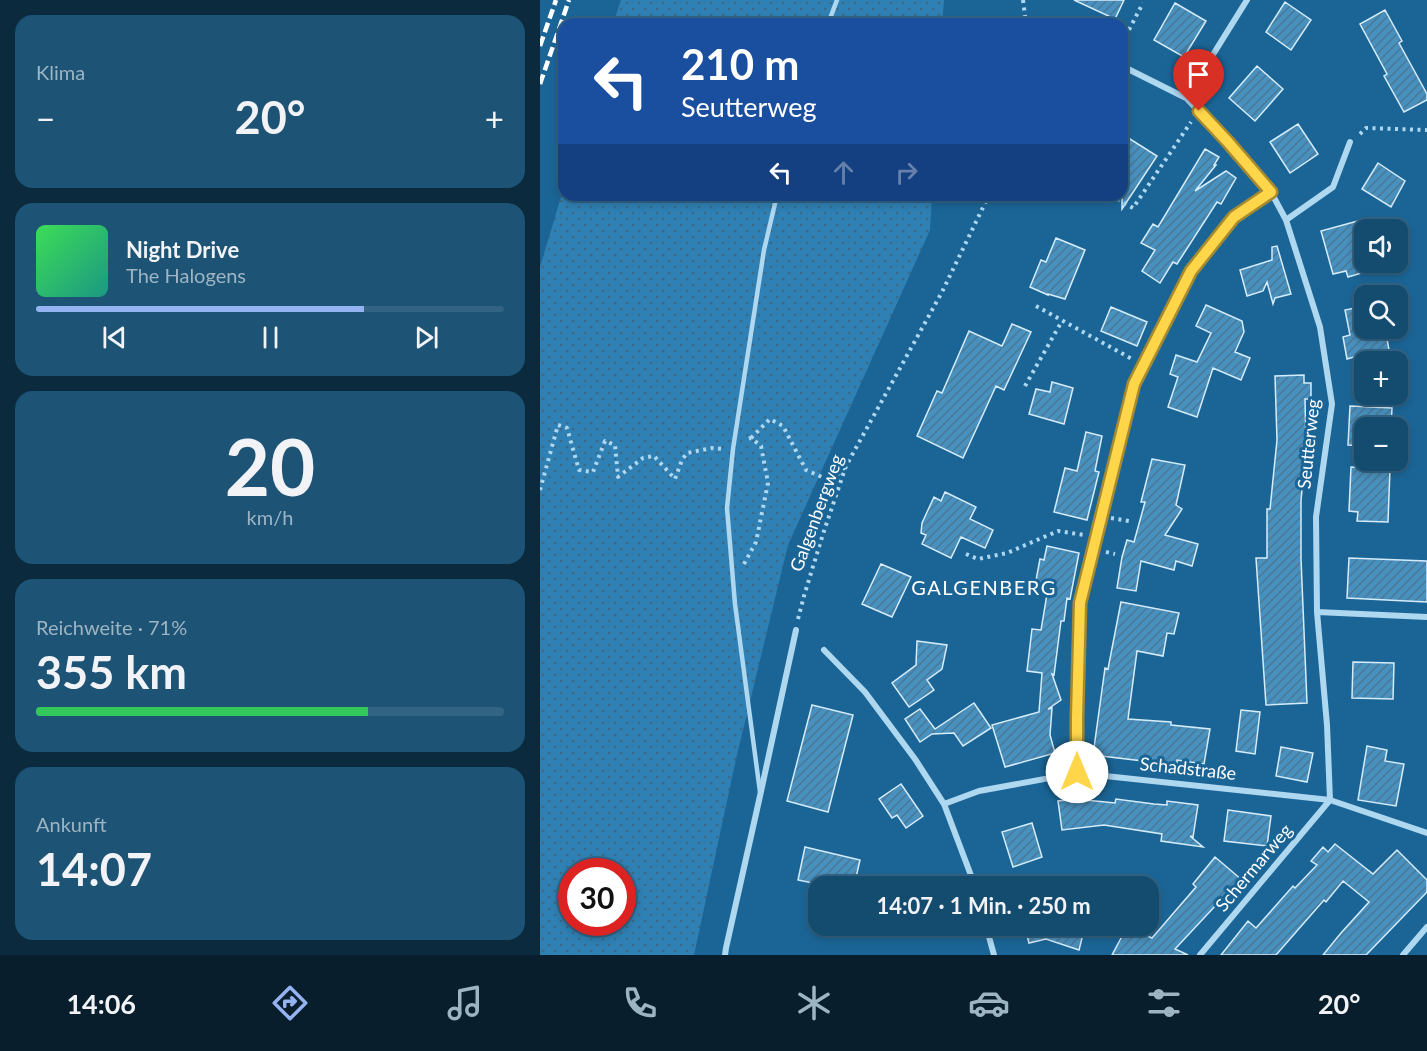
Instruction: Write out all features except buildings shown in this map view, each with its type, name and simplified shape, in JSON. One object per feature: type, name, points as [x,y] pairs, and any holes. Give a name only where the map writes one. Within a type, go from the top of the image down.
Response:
[{"type":"street","points":[[1186,98],[1247,0]]},
{"type":"street","name":"Seutterweg","points":[[1128,69],[1186,98],[1271,192],[1286,220],[1320,327],[1332,404],[1316,517],[1317,612],[1327,725],[1330,800]]},
{"type":"street","points":[[1286,220],[1333,186],[1350,142]]},
{"type":"street","points":[[1077,772],[1080,603],[1134,384],[1191,271],[1234,217],[1271,192]]},
{"type":"street","points":[[1317,612],[1427,617]]},
{"type":"street","points":[[725,955],[796,630]]},
{"type":"street","points":[[824,650],[865,692],[915,759],[944,804],[971,876]]},
{"type":"street","name":"Schadstraße","points":[[944,804],[979,791],[1077,772],[1330,800],[1427,834]]},
{"type":"street","name":"Schermarweg","points":[[1200,955],[1330,800]]},
{"type":"street","points":[[1403,955],[1427,927]]},
{"type":"street","points":[[989,936],[994,955]]},
{"type":"lane","points":[[830,18],[837,0]]},
{"type":"lane","points":[[760,796],[733,586],[727,508],[734,441],[764,250],[776,201]]},
{"type":"path","points":[[1023,0],[1025,18]]},
{"type":"path","points":[[1128,32],[1143,3]]},
{"type":"path","points":[[1121,201],[1133,208],[1199,111]]},
{"type":"path","points":[[1350,142],[1366,128],[1427,129]]},
{"type":"path","name":"Galgenbergweg","points":[[796,630],[804,596],[846,466],[942,292],[986,201]]},
{"type":"path","points":[[1036,306],[1144,365]]},
{"type":"path","points":[[1025,386],[1062,321]]},
{"type":"path","points":[[734,441],[751,438],[770,419],[783,426],[806,470],[831,481],[846,466]]},
{"type":"path","points":[[540,490],[558,425],[567,428],[579,470],[593,472],[605,441],[615,445],[618,477],[643,458],[654,456],[675,479],[687,453],[712,448],[733,449]]},
{"type":"path","points":[[733,586],[756,542],[768,483],[761,446],[751,438]]},
{"type":"path","points":[[966,554],[978,559],[1007,553],[1058,531],[1097,537]]},
{"type":"shaded area","points":[[621,0],[944,0],[942,18],[615,18]]},
{"type":"shaded area","points":[[560,201],[932,201],[930,230],[788,545],[736,759],[694,955],[540,955],[540,267]]},
{"type":"railway","points":[[540,46],[556,0]]},
{"type":"railway","points":[[563,18],[569,0]]},
{"type":"railway","points":[[540,84],[558,32]]},
{"type":"district","name":"GALGENBERG","points":[[984,588]]},
{"type":"route","points":[[1077,772],[1080,603],[1134,384],[1191,271],[1234,217],[1271,192],[1199,111]]}]
